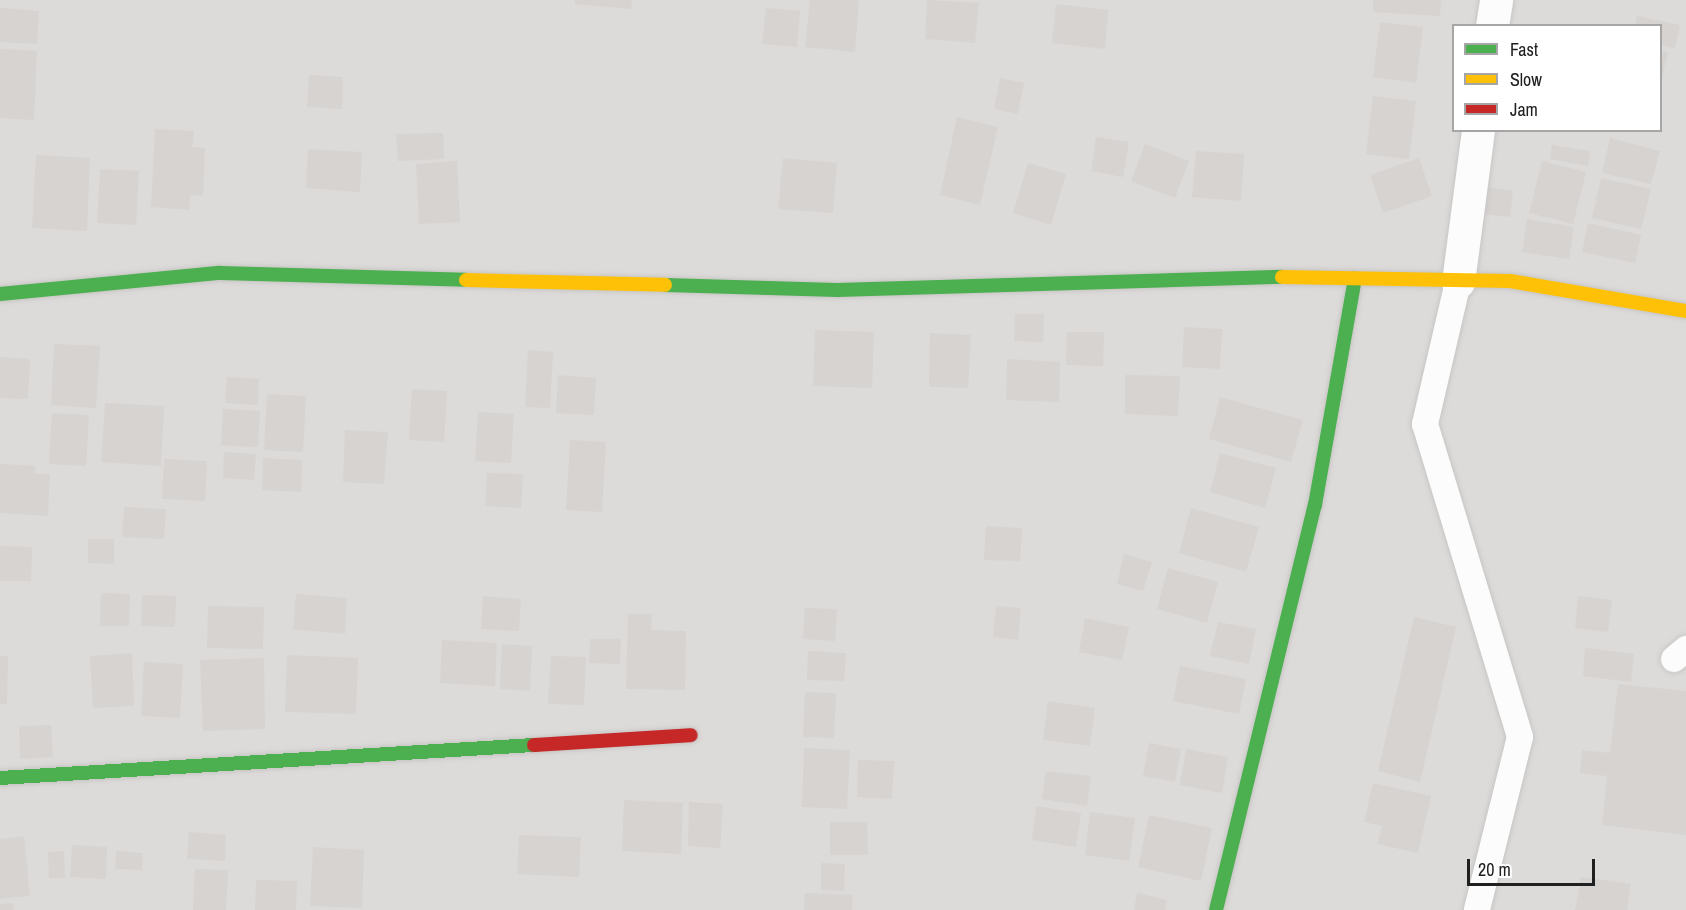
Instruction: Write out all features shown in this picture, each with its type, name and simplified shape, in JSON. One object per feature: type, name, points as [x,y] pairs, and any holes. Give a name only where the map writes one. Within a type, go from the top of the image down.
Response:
[{"type":"street","points":[[1492,24],[1496,0]]},
{"type":"street","points":[[1458,282],[1478,132]]},
{"type":"street","points":[[0,294],[220,273],[837,290],[1244,276],[1458,282],[1510,281],[1686,311]]},
{"type":"street","points":[[1216,910],[1315,505],[1354,279]]},
{"type":"street","points":[[0,778],[692,735]]},
{"type":"lane","points":[[1458,282],[1425,424],[1520,737],[1477,910]]},
{"type":"shaded area","points":[[0,0],[1686,0],[1686,910],[0,910]]},
{"type":"building","points":[[575,0],[632,0],[631,9],[575,4]]},
{"type":"building","points":[[810,0],[859,0],[855,52],[805,47]]},
{"type":"building","points":[[927,0],[979,3],[975,43],[925,39]]},
{"type":"building","points":[[1373,0],[1441,0],[1440,16],[1373,12]]},
{"type":"building","points":[[1056,4],[1108,10],[1105,49],[1052,43]]},
{"type":"building","points":[[0,8],[39,11],[37,44],[0,42]]},
{"type":"building","points":[[766,8],[800,11],[797,47],[762,44]]},
{"type":"building","points":[[1637,16],[1680,25],[1675,48],[1662,45],[1662,24],[1635,24]]},
{"type":"building","points":[[1380,22],[1423,27],[1416,83],[1373,77]]},
{"type":"building","points":[[0,49],[37,51],[34,120],[0,118]]},
{"type":"building","points":[[1662,51],[1668,52],[1662,77]]},
{"type":"building","points":[[309,75],[343,77],[342,109],[307,107]]},
{"type":"building","points":[[1000,78],[1024,83],[1018,114],[994,109]]},
{"type":"building","points":[[1373,96],[1416,101],[1409,159],[1366,154]]},
{"type":"building","points":[[957,117],[998,127],[980,205],[940,195]]},
{"type":"building","points":[[155,129],[194,131],[192,147],[205,148],[203,196],[190,195],[189,210],[151,207]]},
{"type":"building","points":[[443,133],[444,159],[398,161],[396,134]]},
{"type":"building","points":[[1096,137],[1129,142],[1123,177],[1091,171]]},
{"type":"building","points":[[1610,138],[1660,151],[1651,184],[1602,173]]},
{"type":"building","points":[[1145,144],[1189,161],[1175,198],[1131,181]]},
{"type":"building","points":[[1552,145],[1590,151],[1588,166],[1550,159]]},
{"type":"building","points":[[308,149],[362,152],[360,192],[306,188]]},
{"type":"building","points":[[1196,151],[1244,154],[1241,201],[1192,197]]},
{"type":"building","points":[[36,155],[90,158],[87,231],[32,228]]},
{"type":"building","points":[[783,158],[837,163],[833,213],[778,209]]},
{"type":"building","points":[[1419,158],[1432,196],[1383,213],[1370,175]]},
{"type":"building","points":[[457,161],[460,222],[419,224],[416,164]]},
{"type":"building","points":[[1542,161],[1586,172],[1573,224],[1529,213]]},
{"type":"building","points":[[1028,163],[1066,174],[1051,225],[1013,213]]},
{"type":"building","points":[[100,169],[139,171],[136,225],[97,223]]},
{"type":"building","points":[[1601,178],[1651,189],[1641,229],[1592,218]]},
{"type":"building","points":[[1486,187],[1513,191],[1510,217],[1483,214]]},
{"type":"building","points":[[1527,219],[1574,227],[1569,259],[1522,252]]},
{"type":"building","points":[[1588,223],[1641,235],[1635,263],[1582,252]]},
{"type":"building","points":[[1015,314],[1044,314],[1043,342],[1014,341]]},
{"type":"building","points":[[1184,327],[1222,329],[1220,369],[1182,367]]},
{"type":"building","points":[[815,330],[874,332],[872,388],[813,386]]},
{"type":"building","points":[[1067,332],[1104,332],[1103,366],[1066,365]]},
{"type":"building","points":[[930,333],[971,335],[968,388],[929,387]]},
{"type":"building","points":[[54,344],[100,346],[96,408],[51,405]]},
{"type":"building","points":[[528,350],[553,352],[550,408],[525,407]]},
{"type":"building","points":[[0,357],[30,359],[28,399],[0,398]]},
{"type":"building","points":[[1007,359],[1060,362],[1059,402],[1006,400]]},
{"type":"building","points":[[558,375],[596,378],[594,415],[556,413]]},
{"type":"building","points":[[1125,375],[1180,376],[1178,416],[1125,414]]},
{"type":"building","points":[[227,377],[259,379],[258,405],[225,403]]},
{"type":"building","points":[[412,389],[447,391],[444,442],[409,440]]},
{"type":"building","points":[[267,394],[306,396],[303,452],[264,450]]},
{"type":"building","points":[[1220,397],[1303,420],[1291,462],[1209,439]]},
{"type":"building","points":[[105,403],[164,406],[161,466],[101,462]]},
{"type":"building","points":[[223,409],[260,411],[258,447],[221,445]]},
{"type":"building","points":[[478,412],[514,414],[511,463],[475,461]]},
{"type":"building","points":[[52,413],[89,415],[86,466],[49,464]]},
{"type":"building","points":[[345,430],[388,432],[384,484],[343,482]]},
{"type":"building","points":[[570,440],[606,442],[602,512],[566,510]]},
{"type":"building","points":[[224,452],[256,454],[254,480],[223,478]]},
{"type":"building","points":[[1220,453],[1276,468],[1265,508],[1210,492]]},
{"type":"building","points":[[263,458],[302,460],[301,492],[262,490]]},
{"type":"building","points":[[164,459],[207,461],[205,501],[162,499]]},
{"type":"building","points":[[0,464],[35,466],[35,474],[50,474],[48,516],[0,513]]},
{"type":"building","points":[[487,473],[523,474],[521,508],[485,506]]},
{"type":"building","points":[[124,507],[166,509],[164,539],[122,537]]},
{"type":"building","points":[[1191,508],[1259,527],[1246,572],[1179,553]]},
{"type":"building","points":[[986,526],[1022,528],[1020,561],[984,560]]},
{"type":"building","points":[[88,539],[114,539],[114,564],[88,563]]},
{"type":"building","points":[[0,546],[32,547],[31,581],[0,581]]},
{"type":"building","points":[[1124,554],[1152,562],[1143,591],[1117,584]]},
{"type":"building","points":[[1168,568],[1218,582],[1207,623],[1157,609]]},
{"type":"building","points":[[101,593],[130,594],[129,626],[100,626]]},
{"type":"building","points":[[296,594],[347,598],[345,634],[293,629]]},
{"type":"building","points":[[142,595],[176,596],[175,627],[141,626]]},
{"type":"building","points":[[483,596],[521,599],[519,631],[481,629]]},
{"type":"building","points":[[1578,596],[1612,600],[1608,632],[1575,628]]},
{"type":"building","points":[[208,606],[264,607],[263,649],[207,648]]},
{"type":"building","points":[[996,606],[1021,608],[1018,640],[993,637]]},
{"type":"building","points":[[805,608],[837,609],[835,641],[803,639]]},
{"type":"building","points":[[628,614],[652,614],[651,630],[686,631],[685,690],[626,689]]},
{"type":"building","points":[[1414,617],[1456,627],[1420,782],[1378,771]]},
{"type":"building","points":[[1085,618],[1129,627],[1122,660],[1079,652]]},
{"type":"building","points":[[1218,622],[1256,629],[1249,664],[1210,656]]},
{"type":"building","points":[[590,639],[621,639],[620,664],[589,663]]},
{"type":"building","points":[[442,640],[497,643],[495,686],[440,683]]},
{"type":"building","points":[[502,644],[532,646],[530,691],[500,689]]},
{"type":"building","points":[[1585,648],[1634,654],[1631,682],[1583,676]]},
{"type":"building","points":[[808,651],[846,653],[844,681],[807,680]]},
{"type":"building","points":[[132,653],[134,706],[93,708],[90,656]]},
{"type":"building","points":[[287,655],[358,658],[356,714],[285,712]]},
{"type":"building","points":[[0,656],[8,656],[7,704],[0,704]]},
{"type":"building","points":[[551,656],[586,657],[584,705],[548,704]]},
{"type":"building","points":[[264,658],[265,729],[203,731],[200,660]]},
{"type":"building","points":[[144,662],[183,664],[180,718],[141,716]]},
{"type":"building","points":[[1180,666],[1246,679],[1239,714],[1173,701]]},
{"type":"building","points":[[1618,684],[1686,691],[1686,835],[1602,825],[1607,776],[1580,773],[1582,750],[1610,753]]},
{"type":"building","points":[[805,692],[836,693],[834,738],[803,737]]},
{"type":"building","points":[[1048,701],[1095,708],[1090,746],[1043,740]]},
{"type":"building","points":[[51,725],[53,757],[20,759],[19,726]]},
{"type":"building","points":[[1149,743],[1181,749],[1175,782],[1143,776]]},
{"type":"building","points":[[804,748],[850,750],[847,809],[802,807]]},
{"type":"building","points":[[1186,749],[1228,757],[1222,793],[1180,785]]},
{"type":"building","points":[[858,760],[894,761],[892,799],[857,797]]},
{"type":"building","points":[[1046,771],[1091,776],[1087,806],[1042,799]]},
{"type":"building","points":[[1373,783],[1431,796],[1418,853],[1377,844],[1382,826],[1364,822]]},
{"type":"building","points":[[624,800],[683,803],[681,854],[622,851]]},
{"type":"building","points":[[689,802],[723,804],[720,848],[688,846]]},
{"type":"building","points":[[1036,806],[1081,813],[1076,847],[1032,840]]},
{"type":"building","points":[[1090,812],[1135,818],[1129,861],[1085,855]]},
{"type":"building","points":[[1149,815],[1212,828],[1201,881],[1138,867]]},
{"type":"building","points":[[830,822],[867,822],[868,855],[830,855]]},
{"type":"building","points":[[189,832],[226,835],[225,861],[187,859]]},
{"type":"building","points":[[519,835],[581,837],[579,877],[517,874]]},
{"type":"building","points":[[24,836],[30,896],[0,899],[0,839]]},
{"type":"building","points":[[72,845],[107,847],[106,879],[70,877]]},
{"type":"building","points":[[313,847],[364,850],[362,908],[310,906]]},
{"type":"building","points":[[64,851],[65,878],[49,878],[48,852]]},
{"type":"building","points":[[116,851],[143,853],[142,870],[115,869]]},
{"type":"building","points":[[821,863],[845,864],[844,891],[821,890]]},
{"type":"building","points":[[195,869],[228,870],[226,910],[193,910]]},
{"type":"building","points":[[1581,877],[1631,884],[1627,910],[1575,910]]},
{"type":"building","points":[[256,880],[297,881],[296,910],[255,910]]},
{"type":"building","points":[[805,893],[853,895],[852,910],[804,910]]},
{"type":"building","points":[[1137,893],[1167,900],[1165,910],[1134,910]]},
{"type":"building","points":[[13,903],[14,910],[0,910],[0,904]]},
{"type":"traffic: fast","points":[[0,294],[220,273],[466,280]]},
{"type":"traffic: fast","points":[[665,285],[837,290],[1282,277]]},
{"type":"traffic: fast","points":[[1216,910],[1315,505],[1355,279]]},
{"type":"traffic: fast","points":[[0,778],[534,745]]},
{"type":"traffic: slow","points":[[1282,277],[1510,281],[1686,311]]},
{"type":"traffic: slow","points":[[466,280],[665,285]]},
{"type":"traffic: jam","points":[[534,745],[691,735]]}]
